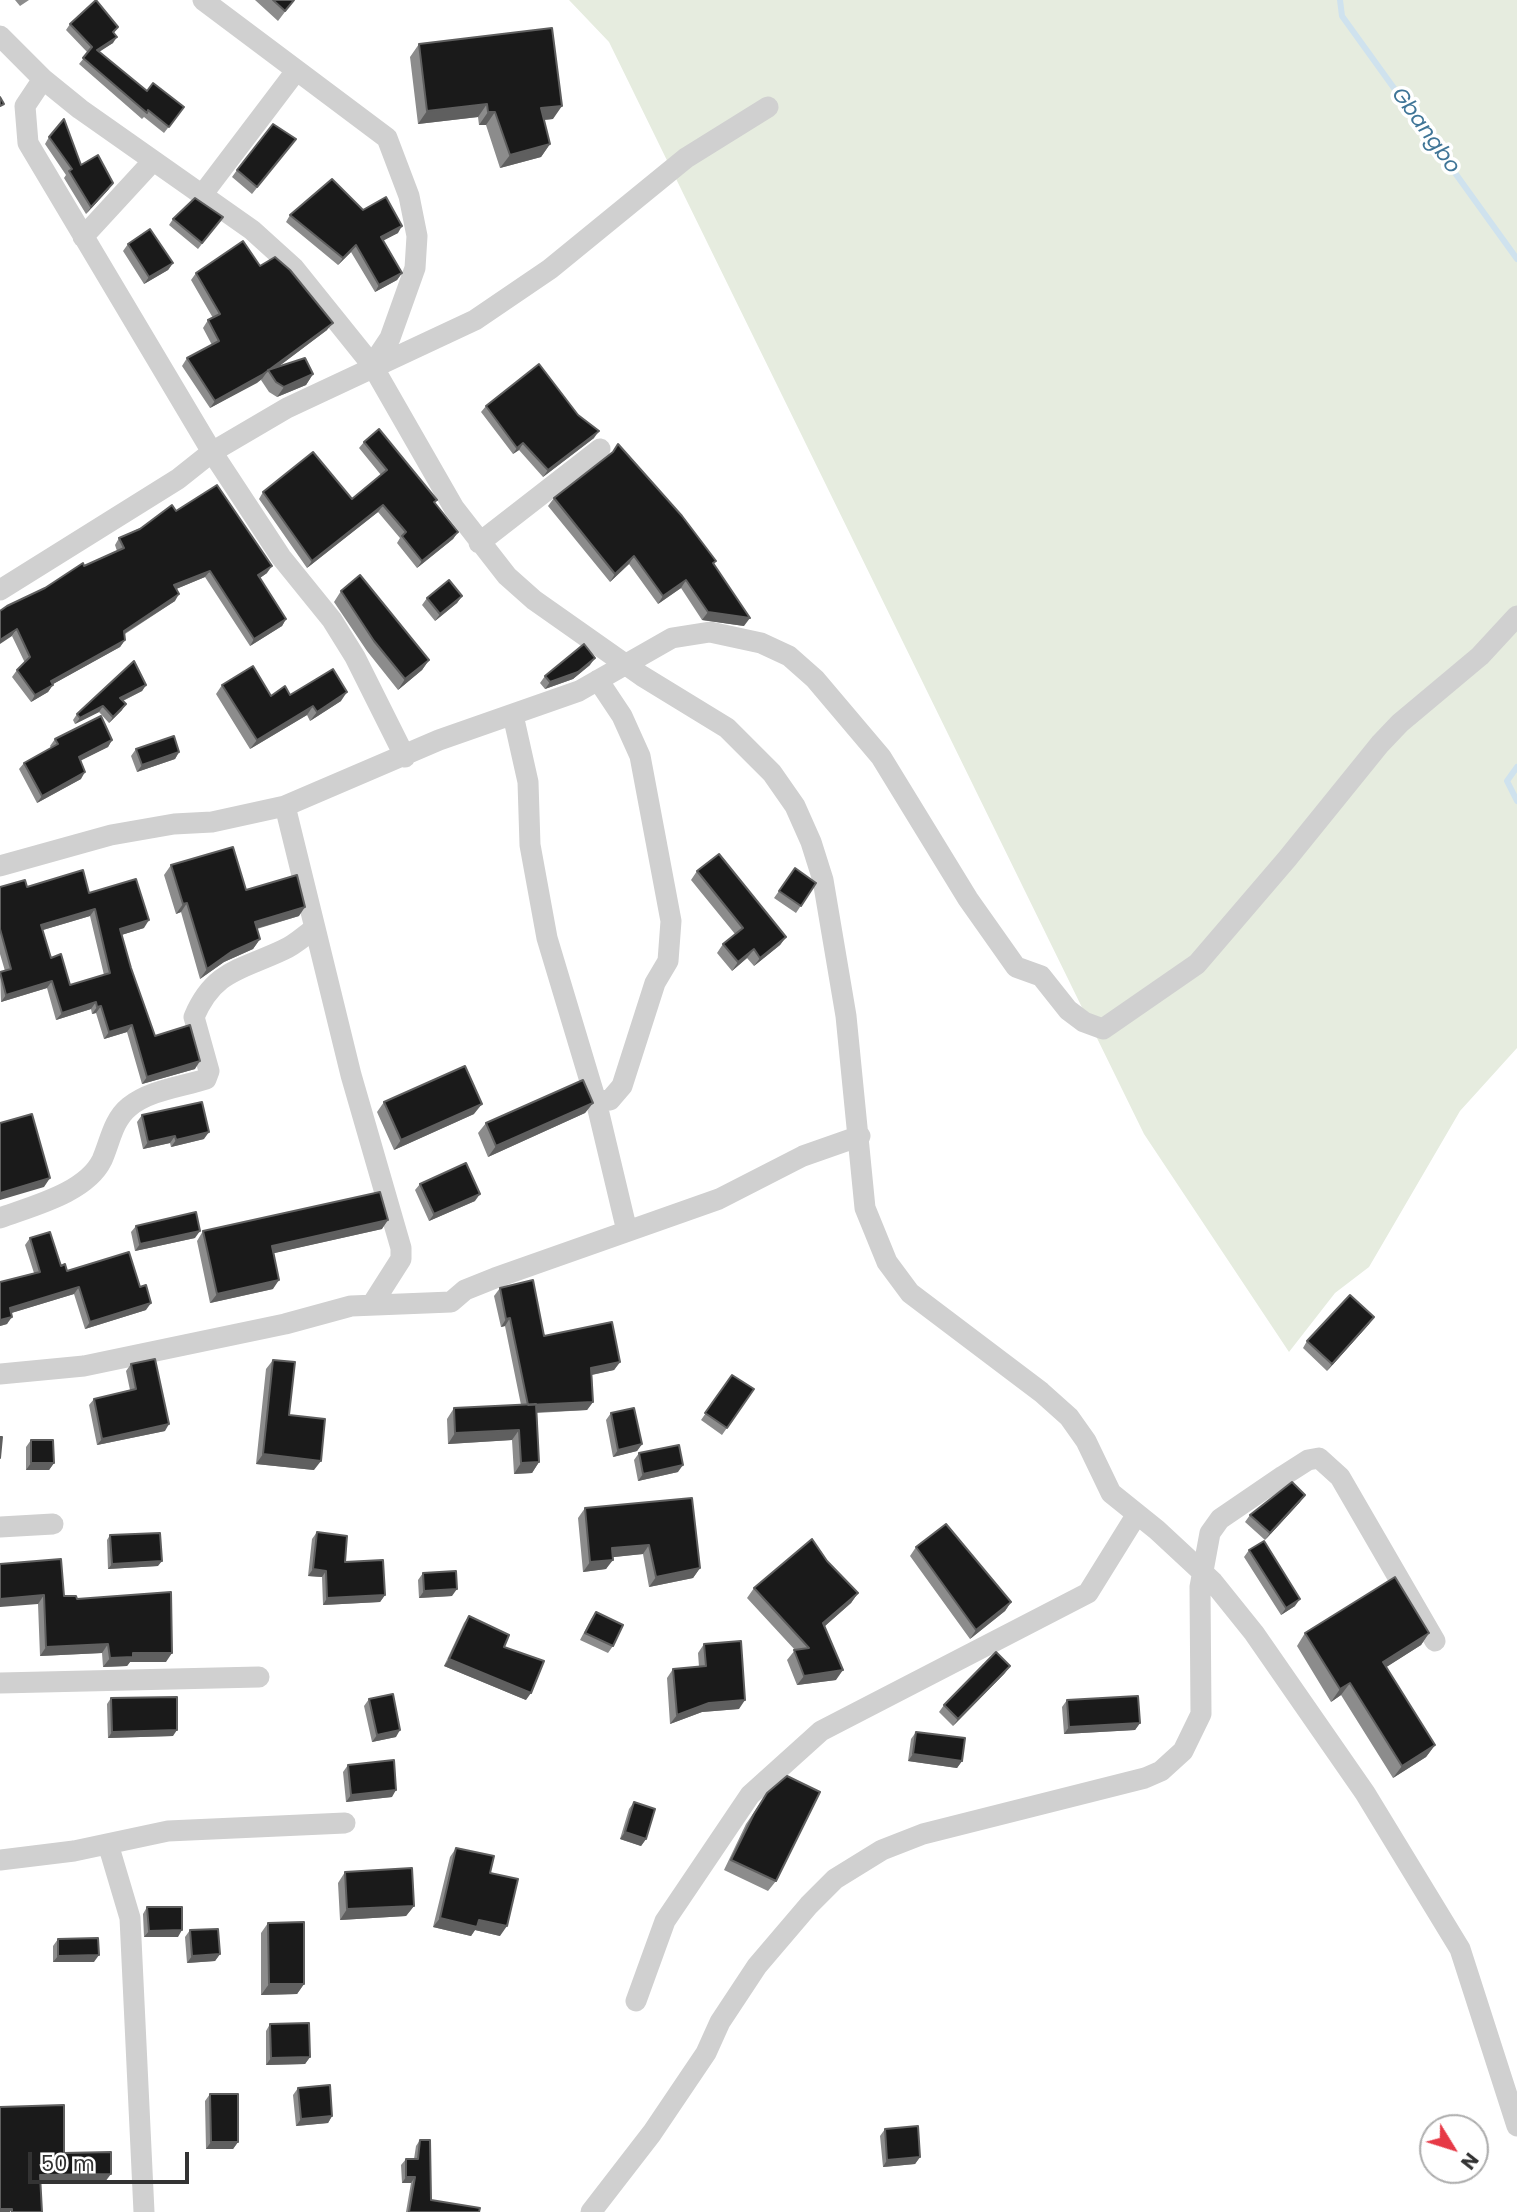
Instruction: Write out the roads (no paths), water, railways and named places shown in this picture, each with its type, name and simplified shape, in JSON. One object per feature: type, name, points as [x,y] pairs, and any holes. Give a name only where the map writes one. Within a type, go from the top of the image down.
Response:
[{"type":"street","points":[[203,0],[387,138],[409,196],[417,236],[415,268],[390,338],[372,365]]},
{"type":"street","points":[[0,36],[43,79],[252,230],[282,257],[372,365],[454,508],[479,543],[534,600],[626,665],[727,728],[751,749],[795,806],[811,842],[831,922],[860,1136],[865,1208],[877,1243],[896,1279],[947,1323],[1031,1384],[1069,1417],[1086,1441],[1111,1493],[1201,1570],[1254,1633],[1365,1793],[1460,1949],[1517,2126]]},
{"type":"street","points":[[202,195],[296,71]]},
{"type":"street","points":[[43,79],[25,106],[28,143],[212,452],[281,557],[332,621],[355,657],[405,757]]},
{"type":"street","points":[[0,590],[178,479],[212,452],[287,408],[372,365],[474,320],[551,269],[686,158],[768,107]]},
{"type":"street","points":[[83,237],[153,161]]},
{"type":"street","points":[[479,543],[600,449]]},
{"type":"street","points":[[0,866],[111,835],[174,824],[212,822],[285,806],[405,757],[439,740],[579,691],[659,644],[690,633],[710,632],[761,643],[789,656],[836,702],[881,757],[968,899],[1016,967],[1041,975],[1068,1010],[1084,1022],[1103,1028],[1197,964],[1380,744],[1409,714],[1480,656],[1517,617]]},
{"type":"street","points":[[596,1101],[610,1100],[622,1086],[655,983],[668,961],[671,921],[640,757],[622,716],[598,680]]},
{"type":"street","points":[[513,715],[528,782],[530,845],[547,938],[596,1101],[627,1231]]},
{"type":"street","points":[[285,806],[351,1075],[401,1248],[401,1259],[373,1303]]},
{"type":"street","points":[[0,1218],[81,1183],[94,1172],[116,1125],[131,1105],[164,1090],[205,1079],[209,1071],[194,1017],[211,986],[243,967],[286,949],[315,928]]},
{"type":"street","points":[[0,1374],[85,1366],[373,1303],[452,1301],[465,1290],[495,1278],[719,1199],[803,1156],[860,1136]]},
{"type":"street","points":[[591,2212],[652,2133],[706,2053],[720,2022],[757,1966],[808,1905],[835,1879],[882,1850],[923,1835],[1145,1778],[1173,1761],[1190,1740],[1201,1714],[1201,1570],[1210,1533],[1220,1519],[1308,1460],[1320,1458],[1340,1477],[1435,1641]]},
{"type":"street","points":[[636,2001],[665,1921],[750,1795],[821,1731],[1088,1593],[1137,1514]]},
{"type":"street","points":[[0,1527],[53,1524]]},
{"type":"street","points":[[0,1684],[258,1677]]},
{"type":"street","points":[[0,1860],[108,1844],[168,1831],[345,1824]]},
{"type":"street","points":[[108,1844],[130,1918],[144,2212]]},
{"type":"waterway","name":"Gbangbo","points":[[1340,0],[1342,16],[1517,259]]},
{"type":"waterway","name":"Gbangbo","points":[[1517,767],[1507,781],[1517,801]]}]
